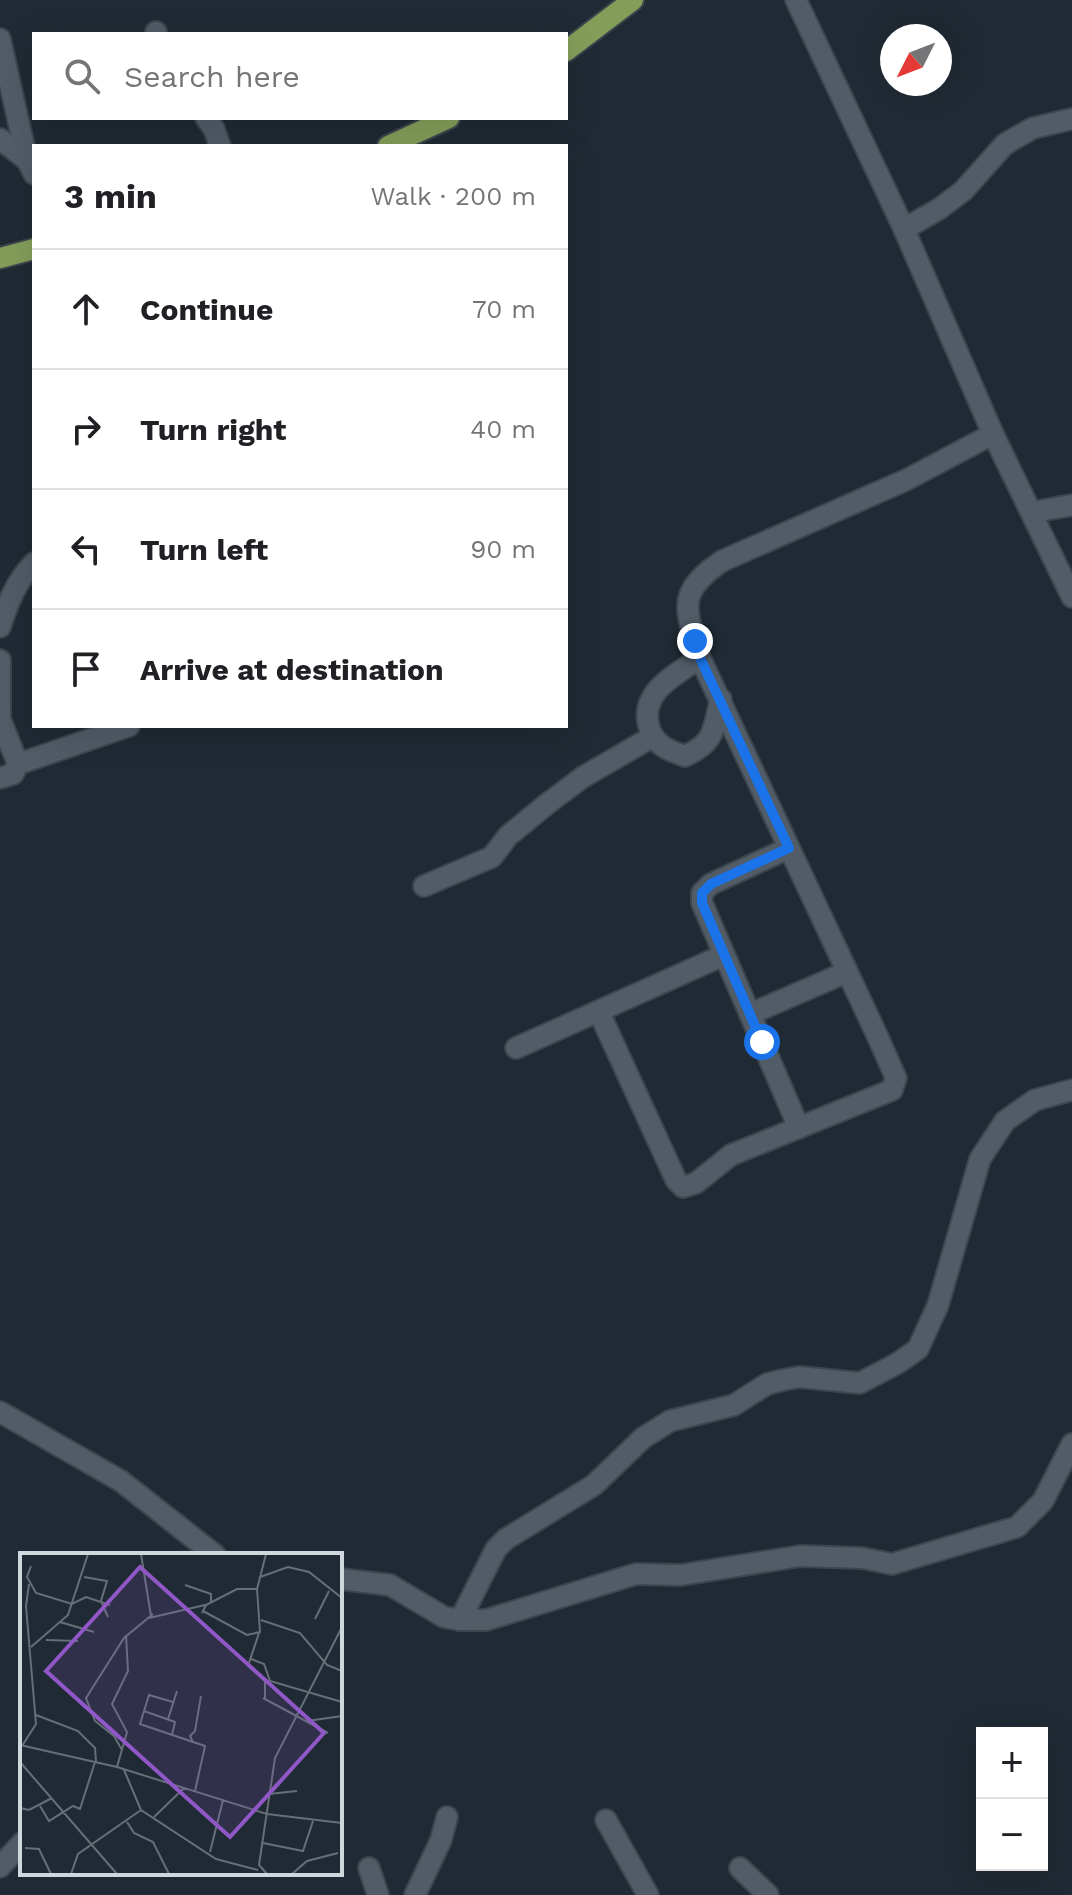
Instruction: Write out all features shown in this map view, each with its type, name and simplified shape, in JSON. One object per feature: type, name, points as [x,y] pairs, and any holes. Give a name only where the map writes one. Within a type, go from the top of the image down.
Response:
[{"type":"main road","points":[[568,49],[633,0]]},
{"type":"main road","points":[[392,144],[445,120]]},
{"type":"main road","points":[[0,258],[32,250]]},
{"type":"street","points":[[796,0],[904,229],[993,434],[1072,597]]},
{"type":"street","points":[[0,39],[30,167]]},
{"type":"street","points":[[904,229],[963,191],[1005,144],[1033,128],[1072,119]]},
{"type":"street","points":[[207,120],[219,144]]},
{"type":"street","points":[[0,139],[30,167]]},
{"type":"street","points":[[599,1012],[676,1180],[683,1187],[696,1183],[731,1155],[892,1090],[896,1078],[700,658],[688,607],[692,587],[722,561],[906,480],[993,434]]},
{"type":"street","points":[[1033,512],[1072,505]]},
{"type":"street","points":[[0,627],[5,598],[32,565]]},
{"type":"street","points":[[700,658],[657,690],[648,705],[646,718],[652,737],[666,750],[685,756],[703,747],[710,740],[721,699]]},
{"type":"street","points":[[0,660],[0,719],[18,764]]},
{"type":"street","points":[[0,778],[13,774],[18,764],[123,728]]},
{"type":"street","points":[[424,886],[492,857],[508,836],[583,777],[652,737]]},
{"type":"street","points":[[789,848],[711,884],[702,893],[702,903],[799,1128]]},
{"type":"street","points":[[516,1048],[724,955]]},
{"type":"street","points":[[750,1014],[847,972]]},
{"type":"street","points":[[460,1620],[496,1549],[506,1539],[594,1485],[657,1427],[734,1405],[767,1384],[783,1380],[799,1377],[860,1383],[918,1349],[938,1305],[980,1159],[1005,1121],[1035,1100],[1072,1090]]},
{"type":"street","points":[[0,1412],[121,1481],[212,1553]]},
{"type":"street","points":[[342,1579],[390,1585],[444,1617],[486,1620],[636,1574],[681,1575],[800,1556],[862,1558],[892,1564],[1004,1532],[1027,1520],[1043,1501],[1072,1444]]},
{"type":"street","points":[[415,1895],[441,1840],[447,1817]]},
{"type":"street","points":[[606,1820],[648,1895]]},
{"type":"street","points":[[0,1867],[20,1845]]},
{"type":"street","points":[[369,1868],[378,1895]]},
{"type":"street","points":[[740,1868],[768,1895]]},
{"type":"route","points":[[695,641],[700,658],[789,848],[711,884],[702,893],[702,903],[762,1042]]}]
